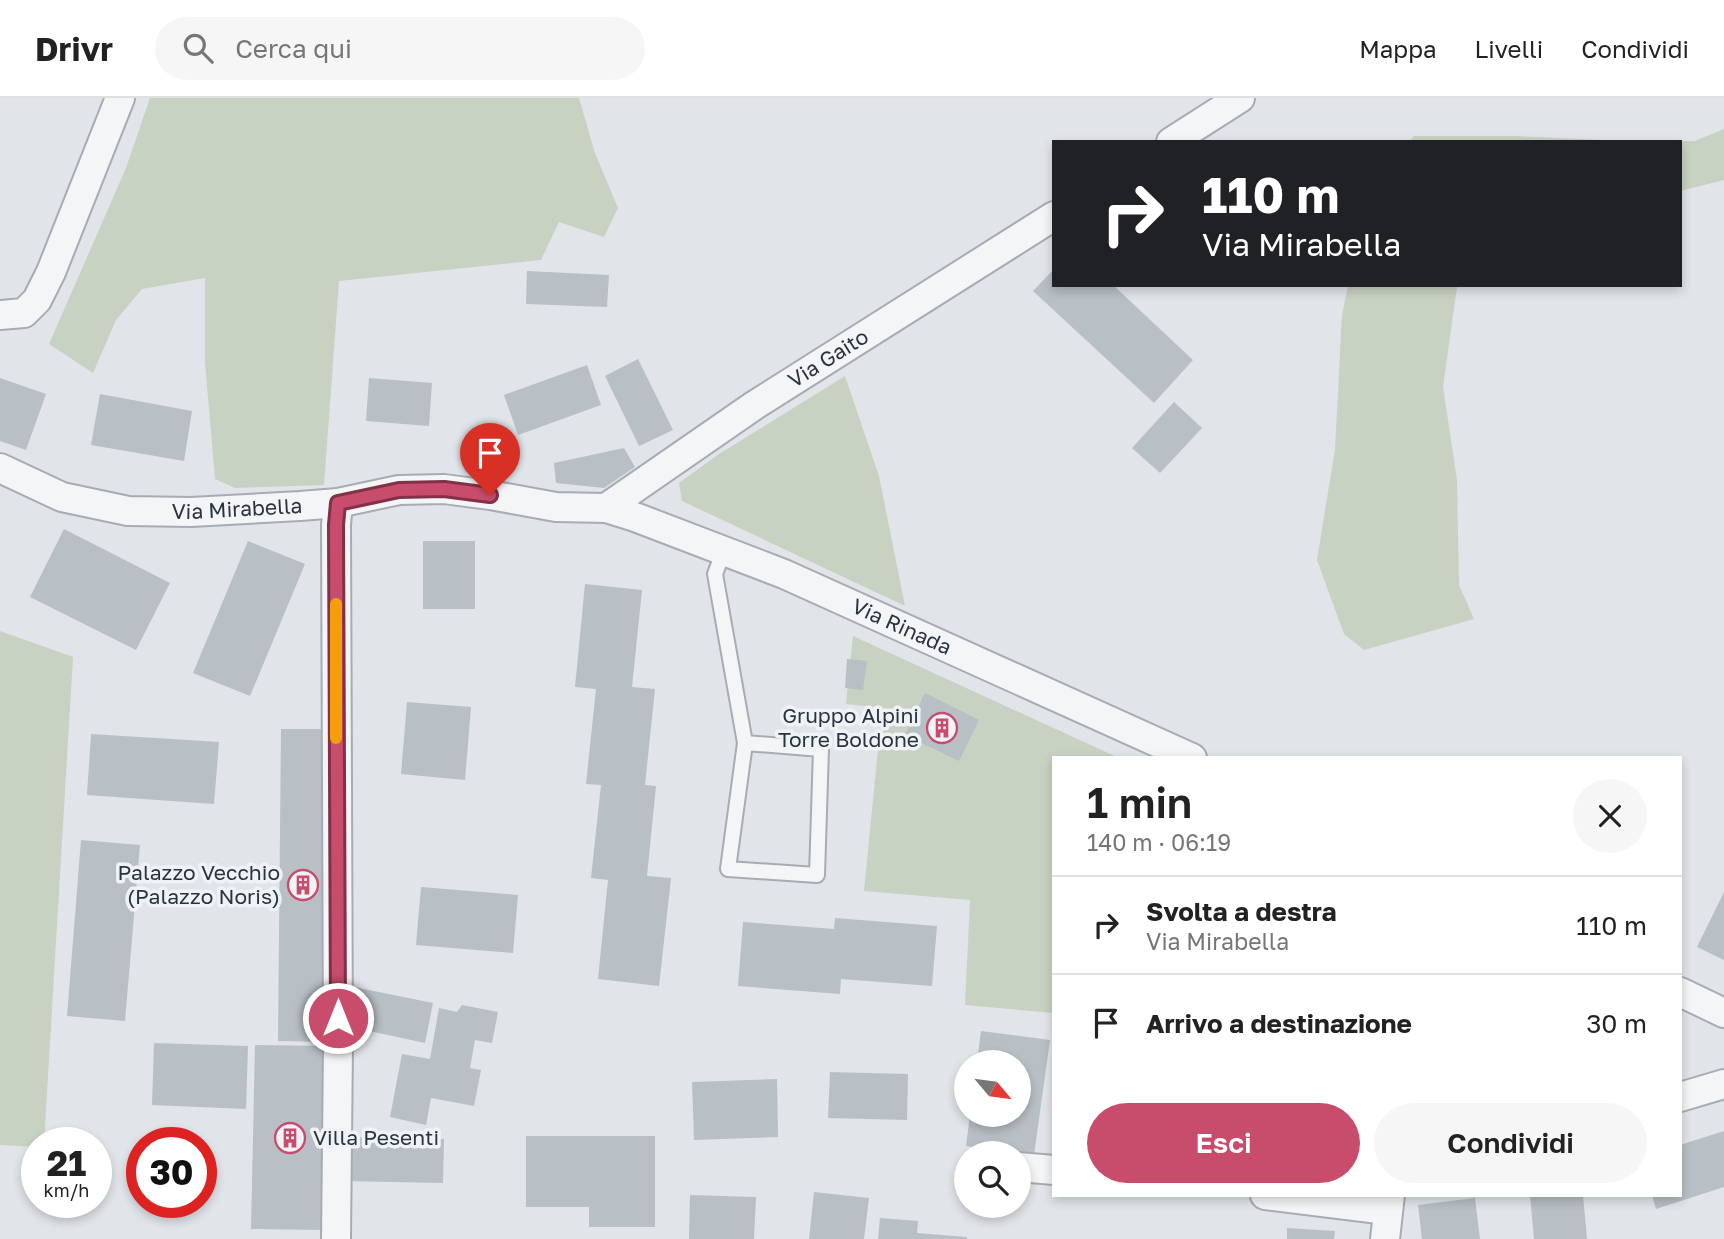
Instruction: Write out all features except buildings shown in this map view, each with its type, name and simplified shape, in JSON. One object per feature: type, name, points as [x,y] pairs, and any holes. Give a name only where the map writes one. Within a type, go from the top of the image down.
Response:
[{"type":"street","points":[[0,316],[24,313],[37,300],[51,272],[120,98]]},
{"type":"street","points":[[1174,140],[1240,98]]},
{"type":"street","name":"Via Gaito","points":[[606,508],[755,405],[1052,217]]},
{"type":"street","name":"Via Mirabella","points":[[0,468],[62,497],[128,511],[191,513],[338,503],[399,490],[444,489],[556,507],[606,508]]},
{"type":"street","points":[[336,1239],[338,503]]},
{"type":"street","name":"Via Rinada","points":[[606,508],[785,574],[1188,756]]},
{"type":"street","points":[[1682,993],[1724,1013]]},
{"type":"street","points":[[1682,1096],[1724,1084]]},
{"type":"street","points":[[1031,1168],[1052,1170]]},
{"type":"street","points":[[1296,1197],[1388,1203],[1385,1239]]},
{"type":"lane","points":[[724,550],[715,574],[745,743],[728,869],[817,875],[821,749],[745,743]]},
{"type":"green space","points":[[150,98],[579,98],[595,153],[618,208],[604,237],[559,222],[541,260],[339,281],[324,485],[235,488],[215,479],[205,362],[205,278],[142,289],[116,320],[93,373],[49,344],[126,168]]},
{"type":"green space","points":[[1724,129],[1724,180],[1682,190],[1682,141],[1695,141]]},
{"type":"green space","points":[[1414,136],[1515,136],[1603,140],[1411,140]]},
{"type":"green space","points":[[1348,287],[1457,287],[1443,387],[1457,480],[1459,585],[1474,619],[1364,650],[1344,634],[1317,560],[1335,449],[1342,315]]},
{"type":"green space","points":[[845,376],[879,476],[905,606],[682,501],[679,483],[719,454]]},
{"type":"green space","points":[[0,631],[73,657],[45,1127],[21,1127],[21,1146],[0,1145]]},
{"type":"green space","points":[[853,636],[1115,756],[1052,756],[1052,1013],[965,1005],[970,900],[864,891],[882,708],[846,704]]},
{"type":"slow traffic","points":[[336,604],[336,738]]},
{"type":"place","name":"Gruppo Alpini Torre Boldone","points":[[942,728]]},
{"type":"place","name":"Palazzo Vecchio (Palazzo Noris)","points":[[303,885]]},
{"type":"place","name":"Villa Pesenti","points":[[290,1138]]},
{"type":"route","points":[[338,1018],[338,503],[399,490],[444,489],[490,495]]}]
